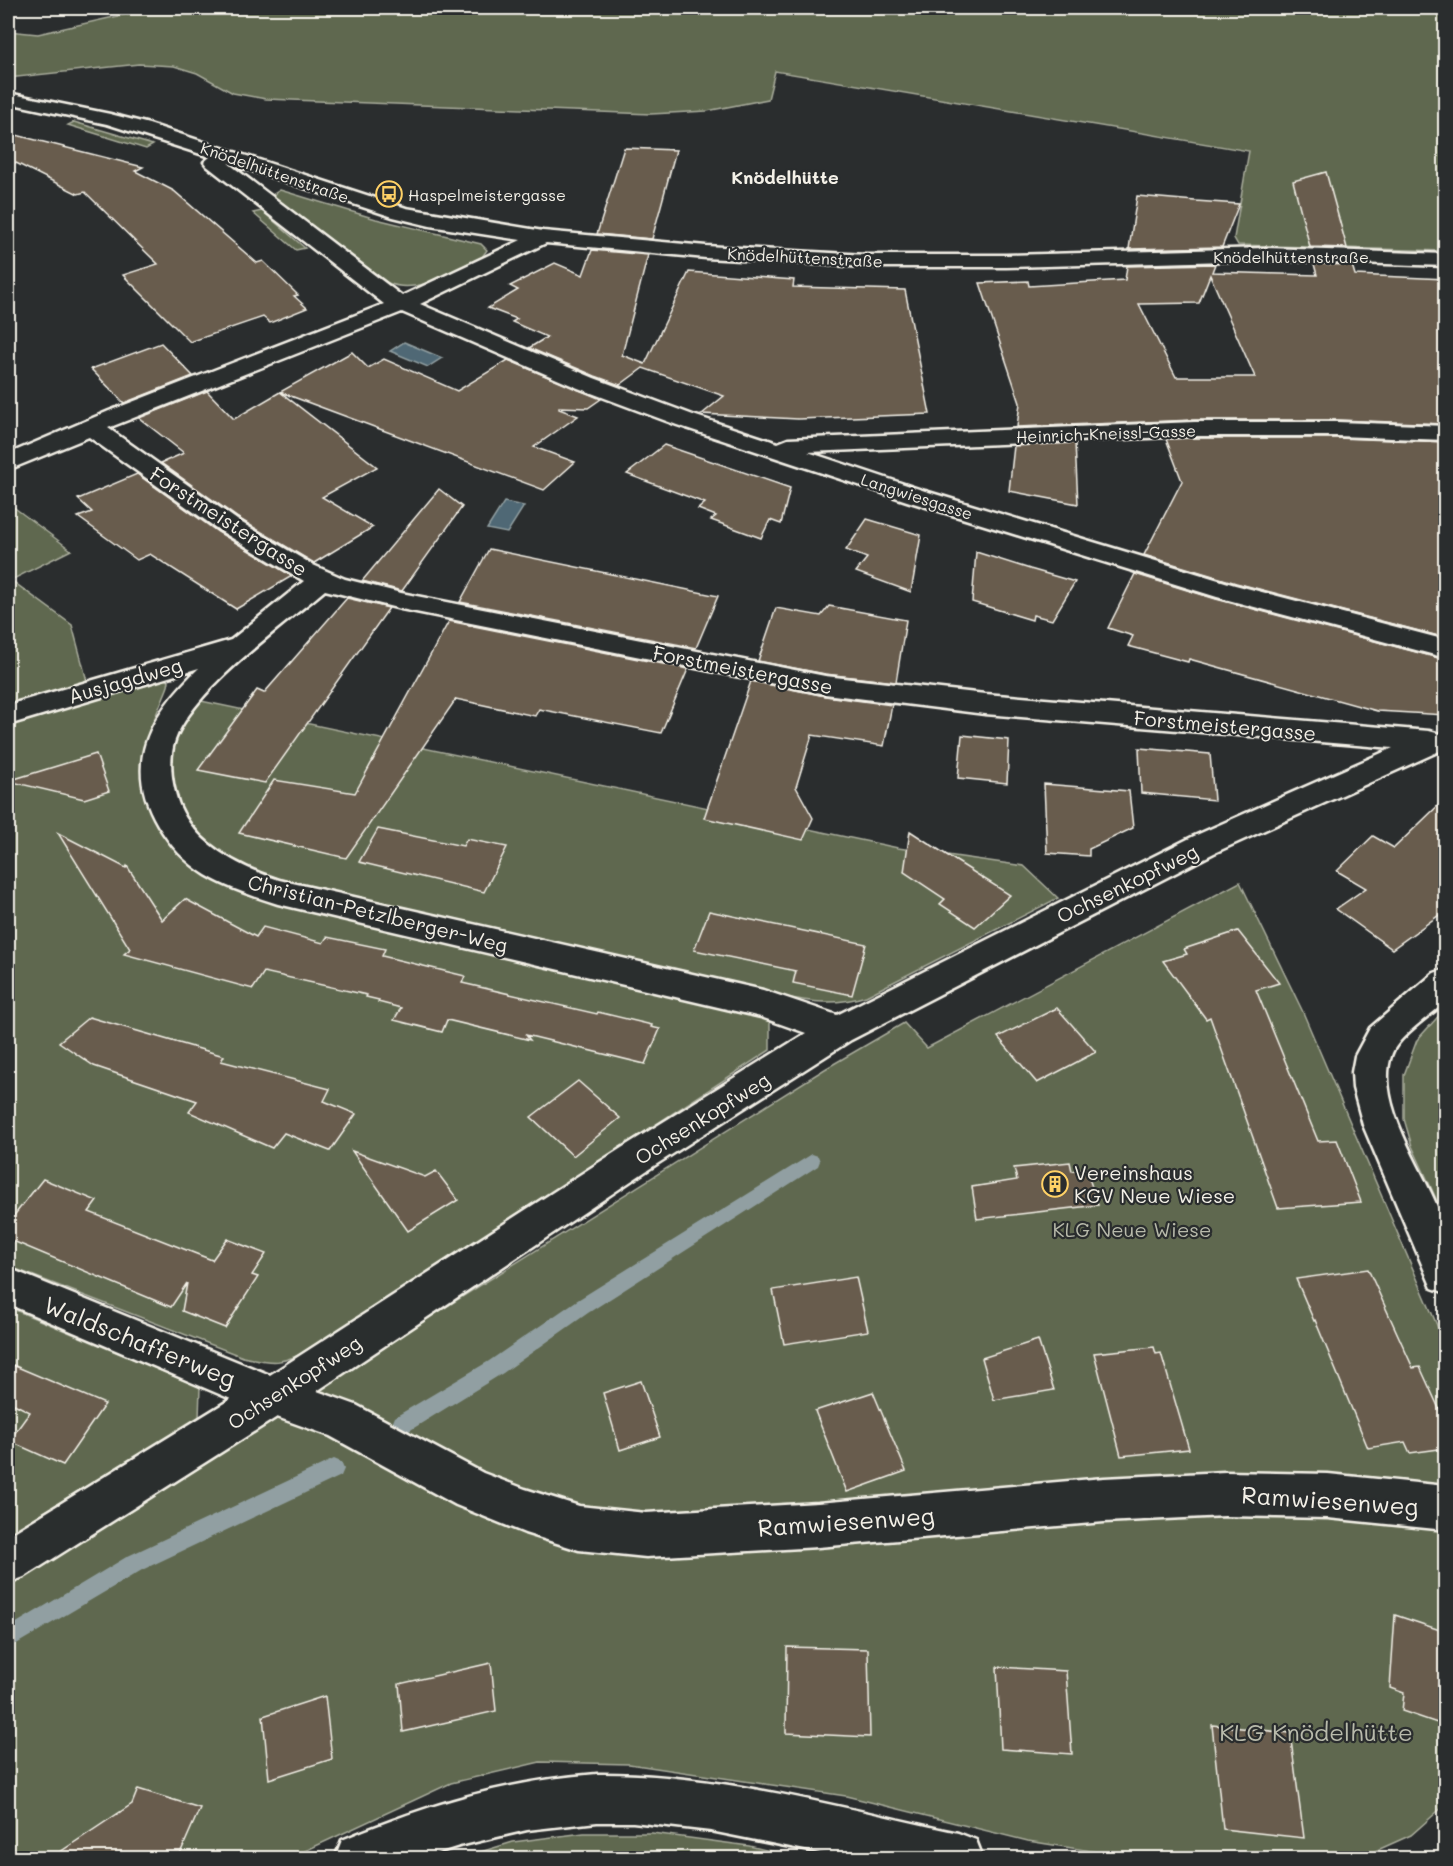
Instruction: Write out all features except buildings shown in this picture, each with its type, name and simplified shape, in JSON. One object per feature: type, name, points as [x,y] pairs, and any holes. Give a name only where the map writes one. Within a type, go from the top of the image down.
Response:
[{"type":"street","name":"Knödelhüttenstraße","points":[[8,98],[110,119],[400,213],[430,220],[543,237],[706,252],[866,261],[1017,261],[1266,254],[1446,260]]},
{"type":"street","name":"Knödelhüttenstraße","points":[[179,140],[226,171],[369,285],[401,305]]},
{"type":"street","points":[[8,463],[91,427],[401,305],[543,237]]},
{"type":"street","name":"Langwiesgasse","points":[[401,305],[605,390],[767,447],[1150,569],[1446,649]]},
{"type":"street","name":"Forstmeistergasse","points":[[91,427],[228,525],[321,580],[428,607],[825,685],[1008,706],[1440,742]]},
{"type":"street","name":"Heinrich-Kneissl-Gasse","points":[[767,447],[1195,429],[1337,429],[1446,433]]},
{"type":"street","name":"Christian-Petzlberger-Weg","points":[[321,580],[197,684],[176,708],[161,736],[154,762],[161,802],[174,827],[200,855],[235,877],[278,892],[763,1004],[839,1030]]},
{"type":"street","name":"Ausjagdweg","points":[[8,715],[242,646]]},
{"type":"street","name":"Ochsenkopfweg","points":[[8,1561],[273,1396],[633,1160],[839,1030],[1181,856],[1440,742]]},
{"type":"street","points":[[1446,982],[1382,1038],[1373,1056],[1370,1072],[1371,1088],[1381,1125],[1446,1275]]},
{"type":"street","name":"Waldschafferweg","points":[[8,1286],[273,1396]]},
{"type":"street","name":"Ramwiesenweg","points":[[273,1396],[341,1419],[471,1490],[525,1511],[579,1528],[635,1533],[818,1525],[1092,1501],[1225,1494],[1328,1496],[1446,1508]]},
{"type":"street","points":[[360,1858],[397,1842],[494,1811],[590,1798],[634,1798],[736,1811],[958,1858]]},
{"type":"green space","points":[[154,8],[1445,8],[1445,251],[1238,245],[1234,238],[1249,151],[775,71],[768,99],[707,111],[651,114],[266,99],[233,93],[197,73],[174,66],[139,64],[8,78],[8,31],[38,34]]},
{"type":"green space","points":[[74,122],[153,145],[146,149],[68,125]]},
{"type":"green space","points":[[280,190],[376,219],[481,244],[487,250],[482,257],[424,284],[400,286],[388,283],[272,195]]},
{"type":"green space","points":[[262,211],[305,248],[296,250],[253,213]]},
{"type":"green space","points":[[8,503],[71,550],[11,580],[72,625],[87,681],[8,705]]},
{"type":"green space","points":[[165,679],[169,681],[168,686],[147,739],[146,783],[153,814],[166,839],[184,859],[207,875],[264,899],[297,908],[770,1018],[770,1050],[310,1350],[292,1358],[271,1362],[243,1357],[8,1266],[8,725]]},
{"type":"green space","points":[[201,701],[898,848],[1024,866],[1058,898],[866,996],[830,1002],[807,1001],[771,994],[286,880],[236,863],[216,849],[190,822],[173,791],[169,774],[169,756],[174,738],[182,723]]},
{"type":"green space","points":[[1240,882],[1302,1010],[1445,1344],[1445,1805],[1411,1835],[1371,1853],[1350,1858],[1135,1858],[1028,1841],[846,1796],[629,1764],[540,1762],[451,1783],[290,1858],[8,1858],[8,1582],[825,1069],[904,1023],[927,1048]]},
{"type":"green space","points":[[1445,1009],[1445,1218],[1412,1146],[1404,1119],[1404,1075],[1417,1040]]},
{"type":"green space","points":[[8,1307],[200,1387],[199,1418],[8,1534]]},
{"type":"green space","points":[[584,1833],[652,1833],[749,1846],[800,1858],[461,1858],[513,1842]]},
{"type":"water","points":[[404,342],[442,358],[428,367],[390,351]]},
{"type":"water","points":[[504,502],[524,506],[507,533],[487,529]]},
{"type":"waterway","points":[[402,1424],[496,1367],[582,1307],[812,1161]]},
{"type":"waterway","points":[[8,1639],[135,1563],[334,1469]]},
{"type":"place","name":"Haspelmeistergasse","points":[[389,194]]},
{"type":"place","name":"Vereinshaus KGV Neue Wiese","points":[[1055,1184]]},
{"type":"district","name":"Knödelhütte","points":[[785,177]]},
{"type":"park label","name":"KLG Neue Wiese","points":[[1132,1229]]},
{"type":"park label","name":"KLG Knödelhütte","points":[[1316,1731]]}]
